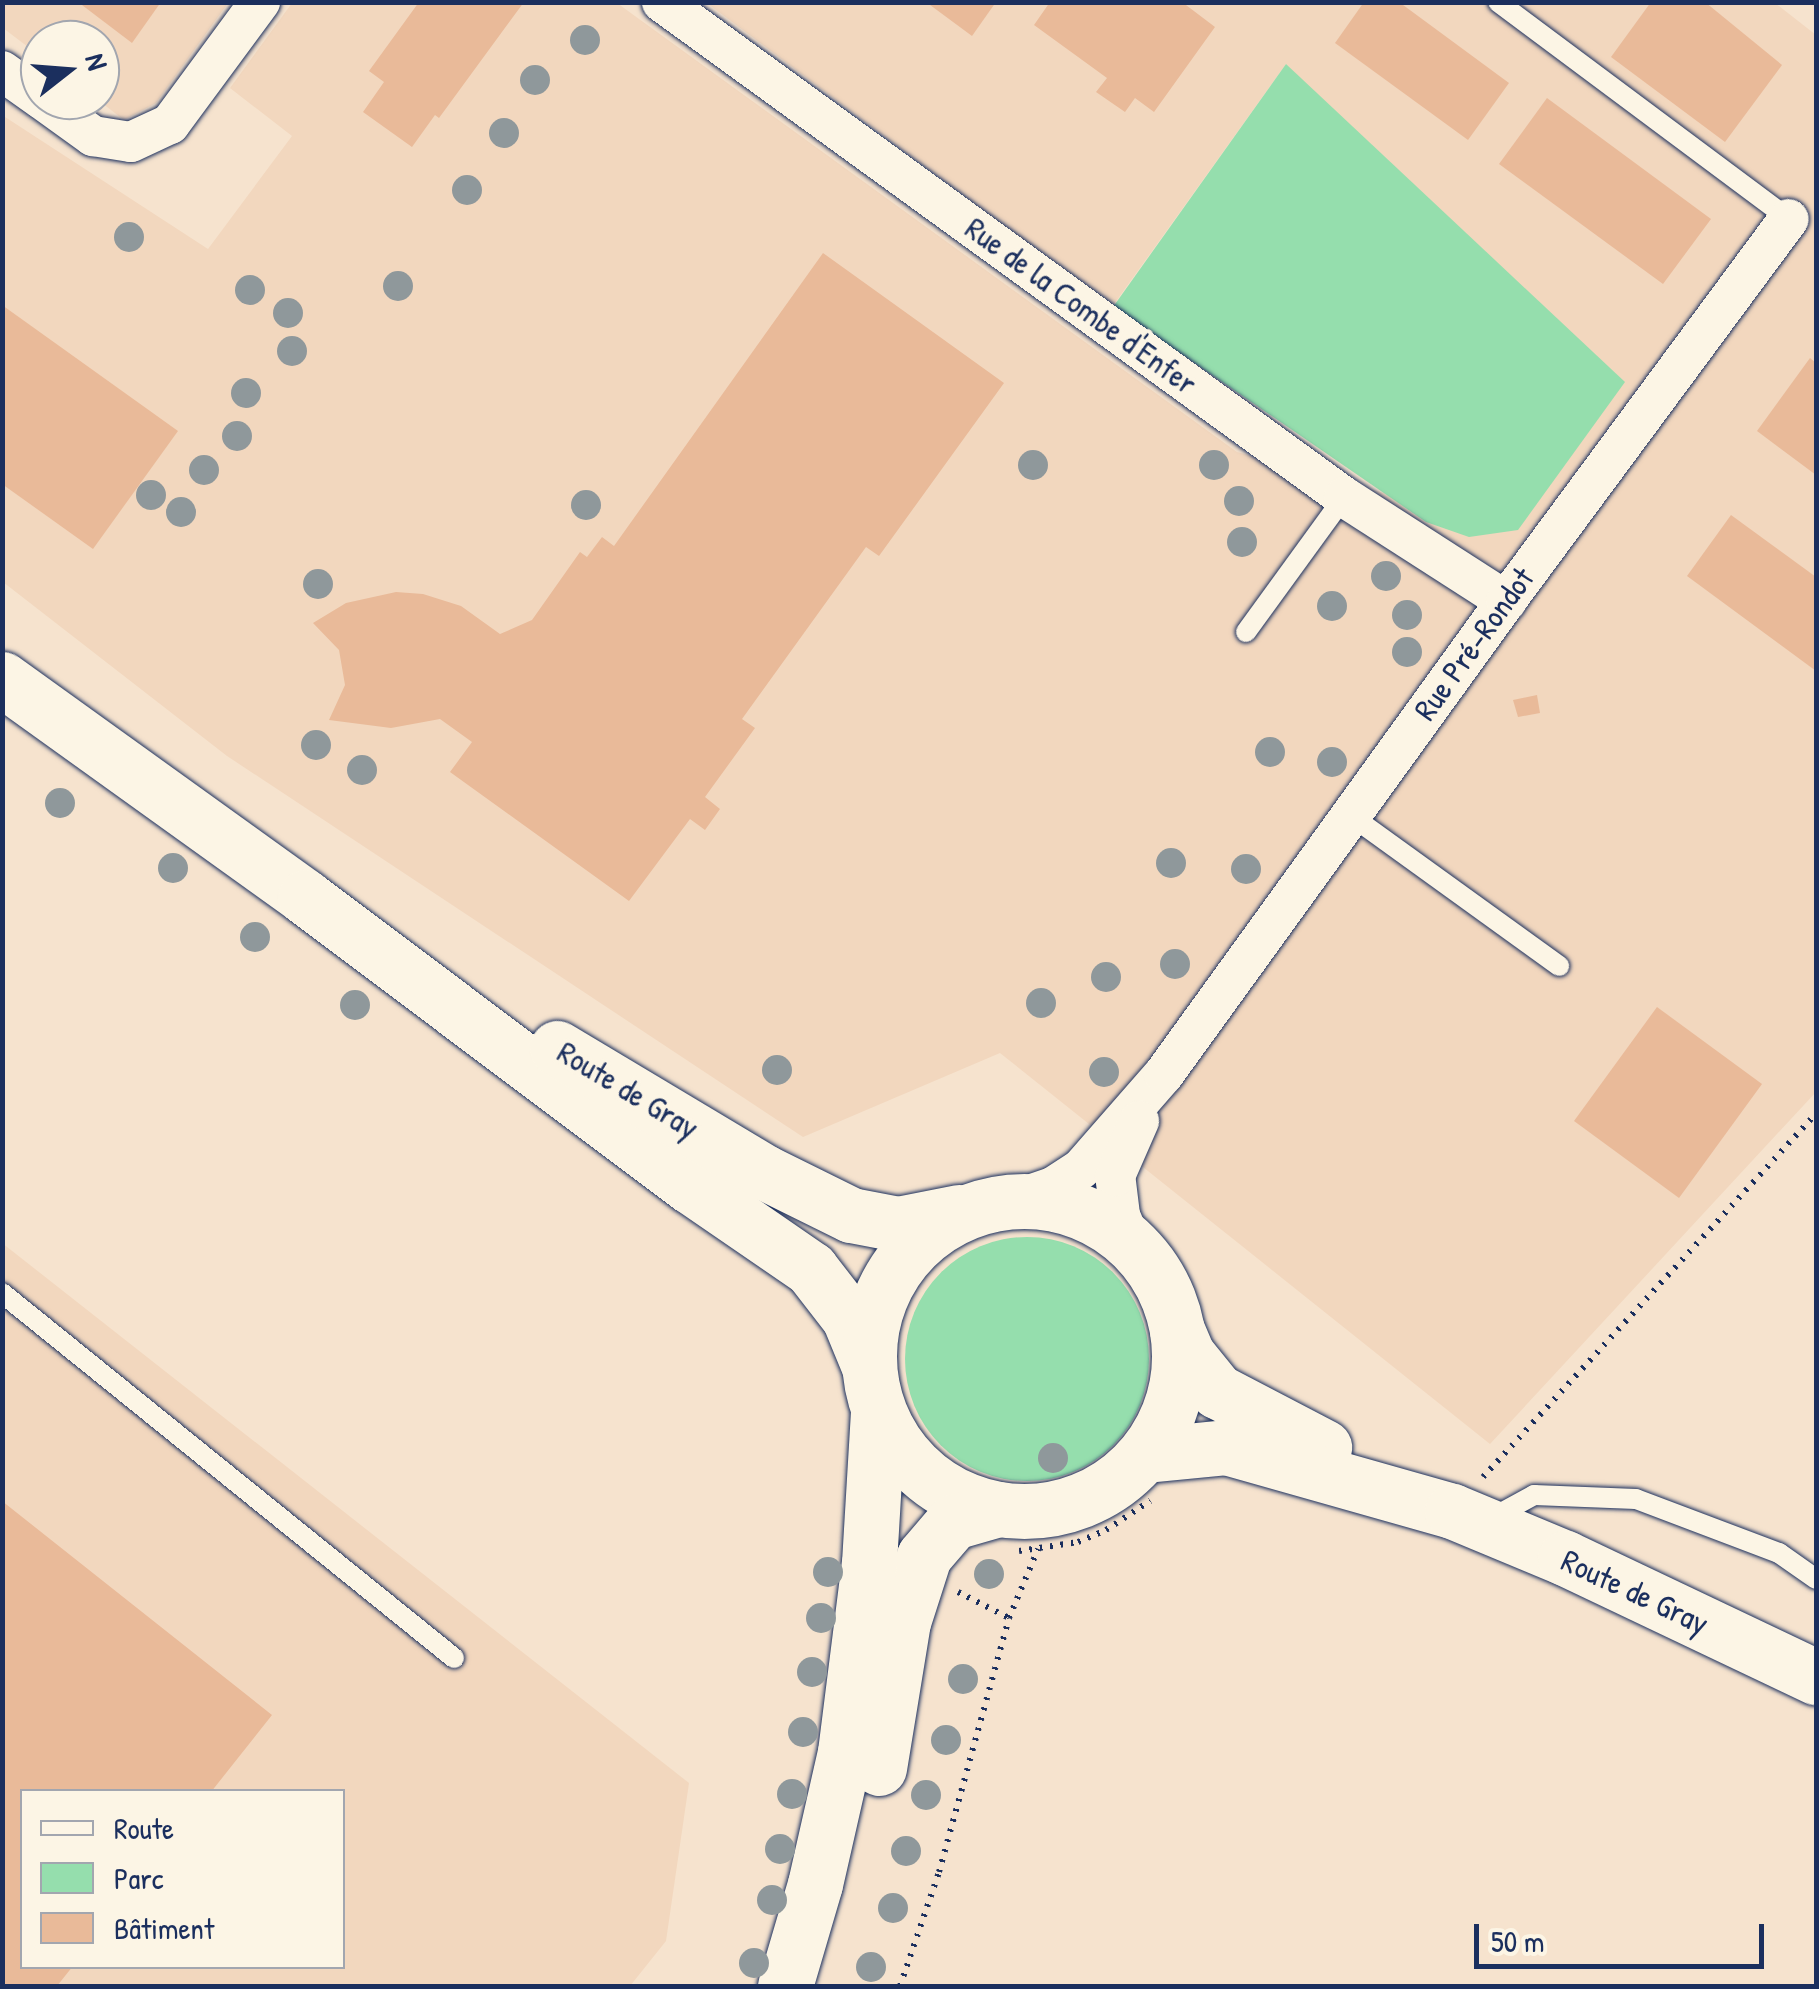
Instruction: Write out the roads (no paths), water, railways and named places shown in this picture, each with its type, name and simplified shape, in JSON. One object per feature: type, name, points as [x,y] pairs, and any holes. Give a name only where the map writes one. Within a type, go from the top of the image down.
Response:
[{"type":"main road","name":"Route de Gray","points":[[2,679],[305,897],[689,1185],[811,1268],[849,1318],[873,1387]]},
{"type":"main road","name":"Route de Gray","points":[[305,897],[764,1172],[828,1206],[898,1224],[993,1204]]},
{"type":"main road","points":[[784,1986],[815,1884],[845,1752],[869,1563],[872,1317],[890,1274],[924,1236],[993,1204],[1069,1206],[1115,1228],[1151,1264],[1174,1310],[1181,1360],[1171,1411],[1146,1455],[1111,1486],[1069,1506],[1022,1513],[976,1505],[934,1484],[900,1451],[873,1387]]},
{"type":"main road","name":"Route de Gray","points":[[1177,1330],[1200,1375],[1217,1391],[1468,1517],[1816,1677]]},
{"type":"main road","name":"Route de Gray","points":[[1146,1455],[1226,1447],[1468,1517]]},
{"type":"main road","points":[[816,1986],[864,1833],[904,1622],[924,1556],[953,1522],[998,1509]]},
{"type":"street","points":[[71,120],[93,136],[131,142],[170,124],[260,2]]},
{"type":"street","name":"Rue de la Combe d'Enfer","points":[[662,2],[1344,497],[1506,601]]},
{"type":"street","name":"Rue Pré-Rondot","points":[[993,1204],[1053,1187],[1081,1169],[1164,1074],[1506,601],[1789,219]]},
{"type":"street","name":"Rue Pré-Rondot","points":[[1133,1246],[1120,1215],[1114,1176],[1118,1161],[1164,1074]]},
{"type":"lane","points":[[1498,2],[1789,219]]},
{"type":"lane","points":[[1246,632],[1344,497]]},
{"type":"lane","points":[[1350,815],[1558,966]]},
{"type":"lane","points":[[2,1293],[454,1658]]},
{"type":"lane","points":[[1468,1517],[1534,1495],[1636,1499],[1779,1553],[1816,1579]]}]
